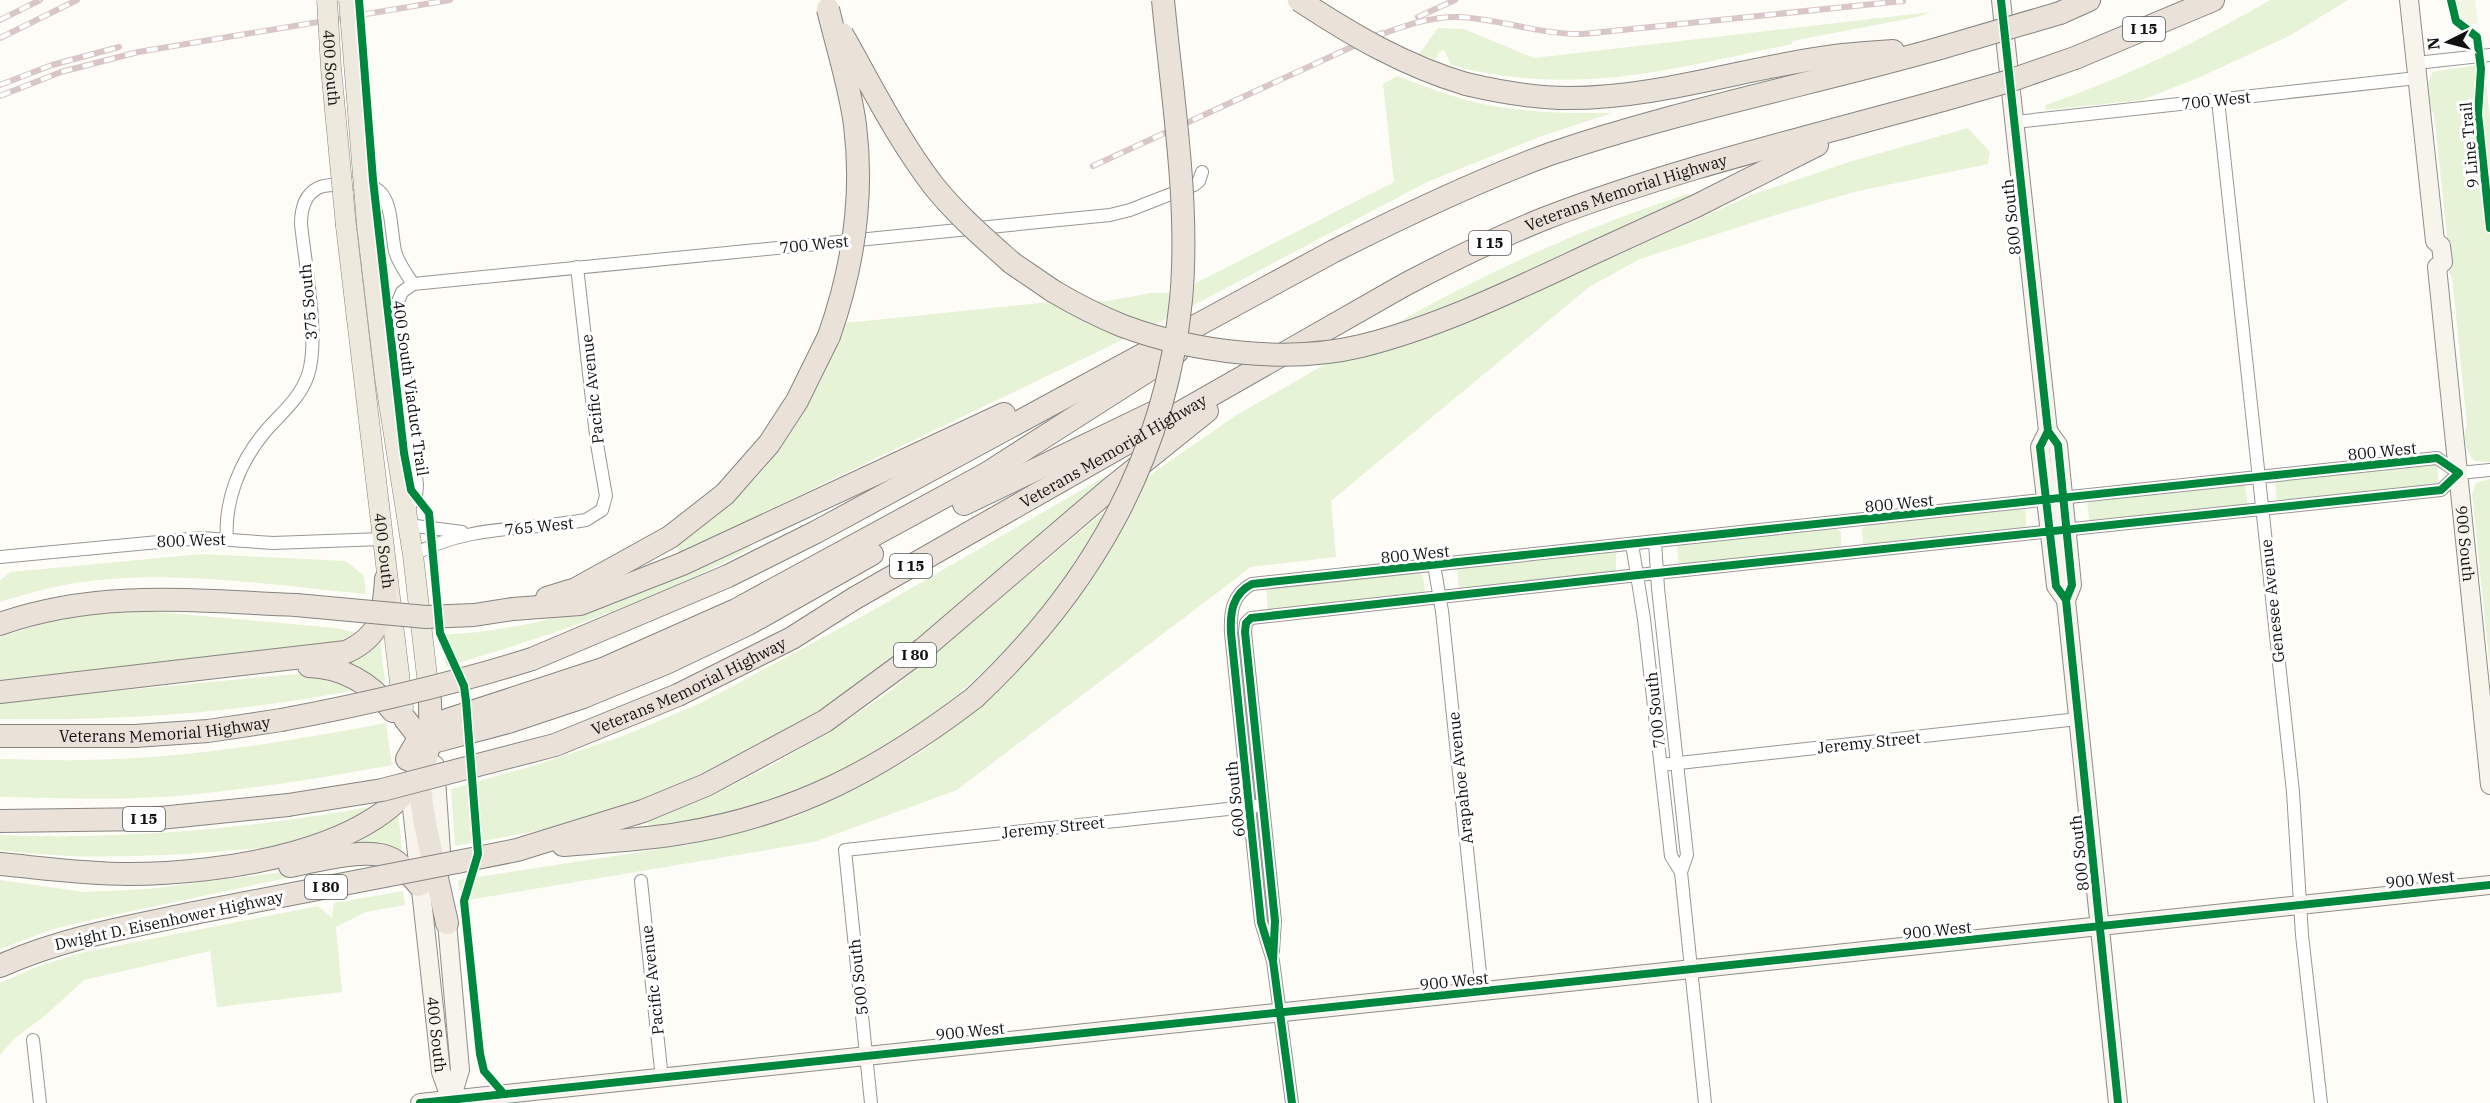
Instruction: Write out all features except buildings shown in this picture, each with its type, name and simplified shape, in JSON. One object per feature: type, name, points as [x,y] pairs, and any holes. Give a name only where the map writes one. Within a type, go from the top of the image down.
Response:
[{"type":"highway","points":[[517,850],[677,834],[774,811],[853,778],[901,751],[974,698],[1019,653],[1070,592],[1092,560],[1129,492],[1149,442],[1167,383],[1181,299],[1183,254],[1179,171],[1163,0]]},
{"type":"highway","points":[[1299,0],[1345,29],[1410,64],[1466,84],[1531,96],[1569,98],[1608,96],[1843,55],[1937,49]]},
{"type":"highway","name":"Veterans Memorial Highway","points":[[0,736],[135,736],[208,731],[380,701],[465,680],[532,659],[728,576],[806,537],[1334,251],[1412,212],[1488,178],[1551,154],[1637,128],[1937,49],[2060,13],[2089,0]]},
{"type":"highway","name":"Veterans Memorial Highway","points":[[0,821],[150,819],[288,805],[382,790],[555,745],[678,695],[792,638],[855,598],[1406,284],[1468,252],[1545,218],[1656,181],[2007,82],[2075,58],[2213,0]]},
{"type":"highway","points":[[826,4],[901,137],[934,186],[956,212],[1012,263],[1053,291],[1122,325],[1196,346],[1246,353],[1305,353],[1360,346],[1465,312],[1696,206],[1862,123]]},
{"type":"highway","points":[[513,609],[576,589],[670,537],[725,494],[768,444],[797,401],[829,336],[838,310],[856,225],[858,175],[855,124],[826,4]]},
{"type":"highway","points":[[418,745],[603,669],[736,610],[986,474],[1334,251]]},
{"type":"highway","points":[[0,624],[25,615],[77,603],[134,598],[296,605],[426,617],[474,615],[513,609],[580,604],[682,564],[1197,326]]},
{"type":"highway","points":[[418,745],[508,722],[583,697],[666,663],[748,624],[986,492],[1324,332]]},
{"type":"highway","name":"I 80","points":[[517,850],[643,811],[680,796],[825,721],[923,649],[1110,489],[1259,369]]},
{"type":"highway","points":[[0,692],[335,655],[358,647],[373,635],[381,619],[386,579]]},
{"type":"highway","points":[[225,668],[299,665],[334,669],[358,679],[393,710],[418,745],[425,824],[447,923]]},
{"type":"highway","points":[[0,864],[127,874],[176,872],[256,862],[304,850],[351,831],[392,806],[418,745],[430,701]]},
{"type":"highway","name":"Dwight D. Eisenhower Highway","points":[[0,966],[33,951],[69,940],[194,913],[517,850]]},
{"type":"highway","points":[[256,862],[290,866],[356,855],[378,855],[392,860],[419,885]]},
{"type":"main road","name":"400 South","points":[[327,0],[346,226],[386,579],[418,745],[447,923],[460,1070],[451,1101]]},
{"type":"main road","name":"400 South","points":[[349,0],[368,225],[385,378],[407,518],[430,701]]},
{"type":"main road","name":"800 South","points":[[2001,0],[2048,432],[2058,445],[2055,500],[2058,531],[2072,585],[2066,600],[2118,1103]]},
{"type":"main road","name":"900 South","points":[[2409,0],[2435,241],[2428,247],[2430,263],[2437,267],[2490,785]]},
{"type":"main road","name":"400 South","points":[[418,745],[419,885],[441,1072],[451,1101]]},
{"type":"main road","name":"900 West","points":[[420,1103],[2490,885]]},
{"type":"street","name":"700 West","points":[[2015,122],[2218,100],[2416,71],[2490,55]]},
{"type":"street","name":"Genesee Avenue","points":[[2218,100],[2293,792],[2302,906],[2302,935],[2321,1103]]},
{"type":"street","name":"700 West","points":[[413,284],[1110,214],[1130,210],[1194,185],[1199,182],[1202,172]]},
{"type":"street","name":"375 South","points":[[227,538],[226,521],[236,482],[244,463],[265,433],[295,399],[309,374],[313,335],[301,224],[302,209],[307,198],[320,187],[352,184],[370,185],[380,192],[387,201],[396,252],[413,284]]},
{"type":"street","name":"Pacific Avenue","points":[[577,267],[597,444],[604,481],[605,502],[602,510]]},
{"type":"street","name":"400 South","points":[[407,518],[416,496],[417,485],[397,304],[402,292],[413,284]]},
{"type":"street","name":"800 West","points":[[1231,633],[1231,615],[1235,600],[1252,584],[2438,458],[2459,473]]},
{"type":"street","points":[[1441,597],[1638,574],[2441,490],[2459,473],[2490,470]]},
{"type":"street","name":"765 West","points":[[412,555],[439,542],[472,533],[586,520],[602,510]]},
{"type":"street","name":"765 West","points":[[407,518],[472,533]]},
{"type":"street","name":"800 West","points":[[0,557],[161,540],[227,538],[273,543],[382,539]]},
{"type":"street","name":"700 South","points":[[1655,542],[1687,855],[1681,872],[1705,1103]]},
{"type":"street","name":"700 South","points":[[1632,544],[1650,666],[1671,856],[1681,872]]},
{"type":"street","name":"Arapahoe Avenue","points":[[1434,565],[1441,597],[1482,992]]},
{"type":"street","name":"600 South","points":[[1292,1103],[1273,961],[1275,921],[1245,632],[1246,623],[1251,618],[1441,597]]},
{"type":"street","name":"600 South","points":[[1231,633],[1261,922],[1273,961]]},
{"type":"street","points":[[1650,666],[1666,665]]},
{"type":"street","name":"Jeremy Street","points":[[1661,765],[2078,719]]},
{"type":"street","name":"Jeremy Street","points":[[844,850],[1262,805]]},
{"type":"street","name":"500 South","points":[[844,850],[871,1103]]},
{"type":"street","name":"Pacific Avenue","points":[[641,881],[662,1079]]},
{"type":"street","points":[[33,1040],[40,1103]]},
{"type":"green space","points":[[2270,0],[2348,0],[2291,35],[2200,77],[2142,100],[2046,110],[2045,105],[2104,83],[2160,58]]},
{"type":"green space","points":[[2455,0],[2475,0],[2478,24],[2467,24],[2457,16]]},
{"type":"green space","points":[[1931,12],[1917,17],[1792,41],[1792,44],[1623,76],[1540,79],[1497,75],[1451,65],[1444,50],[1438,53],[1436,60],[1419,54],[1438,28],[1464,29],[1534,58]]},
{"type":"green space","points":[[2484,64],[2490,120],[2490,462],[2475,461],[2469,454],[2466,444],[2467,425],[2452,277],[2445,256],[2447,236],[2434,114],[2431,110],[2428,83],[2433,72]]},
{"type":"green space","points":[[1397,76],[1481,104],[1518,110],[1612,113],[1539,137],[1427,182],[1192,306],[1194,284],[1394,182],[1383,84]]},
{"type":"green space","points":[[1968,128],[1990,152],[1988,164],[1858,191],[1779,214],[1640,259],[1589,287],[1331,501],[1336,557],[1251,567],[957,790],[814,842],[468,900],[459,889],[458,880],[693,844],[739,833],[797,816],[860,787],[925,750],[1013,675],[1070,610],[1098,570],[1147,477],[1235,416],[1338,357],[1391,348],[1463,325],[1754,194],[1849,162]]},
{"type":"green space","points":[[1688,194],[1692,200],[1461,301],[1395,324],[1465,286],[1575,235]]},
{"type":"green space","points":[[1151,293],[1171,293],[1168,318],[679,553],[676,546],[734,500],[780,449],[816,391],[846,323],[1059,301],[1107,301]]},
{"type":"green space","points":[[2437,465],[2439,487],[2277,504],[2275,482]]},
{"type":"green space","points":[[1104,477],[1108,483],[843,699],[680,787],[589,818],[542,830],[455,846],[451,789],[536,765],[623,736],[701,703],[863,616]]},
{"type":"green space","points":[[2490,479],[2490,668],[2472,494],[2476,483]]},
{"type":"green space","points":[[2245,485],[2248,507],[2090,524],[2087,502]]},
{"type":"green space","points":[[2025,508],[2027,531],[1866,547],[1863,545],[1862,529],[1866,525]]},
{"type":"green space","points":[[1106,510],[1074,563],[1039,611],[1000,655],[957,695],[910,730],[859,761],[806,787],[736,812],[650,829],[647,821],[707,798],[771,766],[849,719],[893,689]]},
{"type":"green space","points":[[1835,528],[1841,532],[1841,548],[1679,568],[1677,545]]},
{"type":"green space","points":[[749,545],[751,548],[715,567],[640,601],[446,667],[440,635],[522,625],[599,605],[636,593]]},
{"type":"green space","points":[[1616,551],[1616,574],[1459,590],[1457,568]]},
{"type":"green space","points":[[202,554],[346,561],[364,576],[366,594],[198,578],[164,577],[73,583],[0,602],[0,580],[11,572]]},
{"type":"green space","points":[[1419,572],[1423,576],[1425,590],[1423,594],[1268,611],[1266,588]]},
{"type":"green space","points":[[117,612],[157,612],[336,628],[359,633],[347,644],[0,680],[0,637],[51,621]]},
{"type":"green space","points":[[380,638],[385,682],[374,685],[331,664]]},
{"type":"green space","points":[[297,674],[321,676],[356,690],[267,705],[178,714],[90,719],[0,719],[0,702]]},
{"type":"green space","points":[[386,723],[392,765],[290,782],[165,797],[118,799],[0,797],[0,759],[120,759],[197,753],[311,737]]},
{"type":"green space","points":[[369,807],[350,822],[325,835],[310,841],[280,846],[140,856],[56,855],[0,850],[0,835],[93,836],[185,831],[323,815]]},
{"type":"green space","points":[[398,813],[403,857],[329,854]]},
{"type":"green space","points":[[363,862],[53,929],[0,949],[0,880],[84,892],[149,889]]},
{"type":"green space","points":[[403,891],[405,905],[366,912],[336,927],[342,992],[217,1007],[210,951],[84,980],[47,1014],[14,1039],[0,1055],[0,983],[39,966],[80,953],[318,906],[332,918],[334,903]]},
{"type":"railway","points":[[0,20],[40,0]]},
{"type":"railway","points":[[0,38],[77,0]]},
{"type":"railway","points":[[0,96],[61,72],[138,52],[450,0]]},
{"type":"railway","points":[[1418,17],[1455,0]]},
{"type":"railway","points":[[1374,37],[1416,23],[1448,17],[1475,18],[1552,32],[1583,34],[1903,1]]},
{"type":"railway","points":[[1093,166],[1382,33]]},
{"type":"railway","points":[[0,85],[52,65],[119,47]]},
{"type":"cycle path","name":"400 South Viaduct Trail","points":[[359,0],[373,180],[404,453],[411,490],[429,513],[440,633],[464,686],[466,701],[478,854],[464,901],[480,1054],[484,1071],[504,1094]]},
{"type":"cycle path","points":[[2001,0],[2048,431],[2040,447],[2056,586],[2066,600],[2118,1103]]},
{"type":"cycle path","name":"9 Line Trail","points":[[2451,0],[2456,21],[2477,37],[2481,69],[2478,114],[2490,228]]},
{"type":"cycle path","points":[[2048,431],[2058,445],[2072,585],[2066,600]]},
{"type":"cycle path","points":[[1273,961],[1275,921],[1245,632],[1246,623],[1251,618],[2441,490],[2459,473],[2437,458],[1252,584],[1245,588],[1236,599],[1231,618],[1231,633],[1261,922],[1273,961],[1292,1103]]},
{"type":"cycle path","points":[[420,1103],[2490,885]]}]
